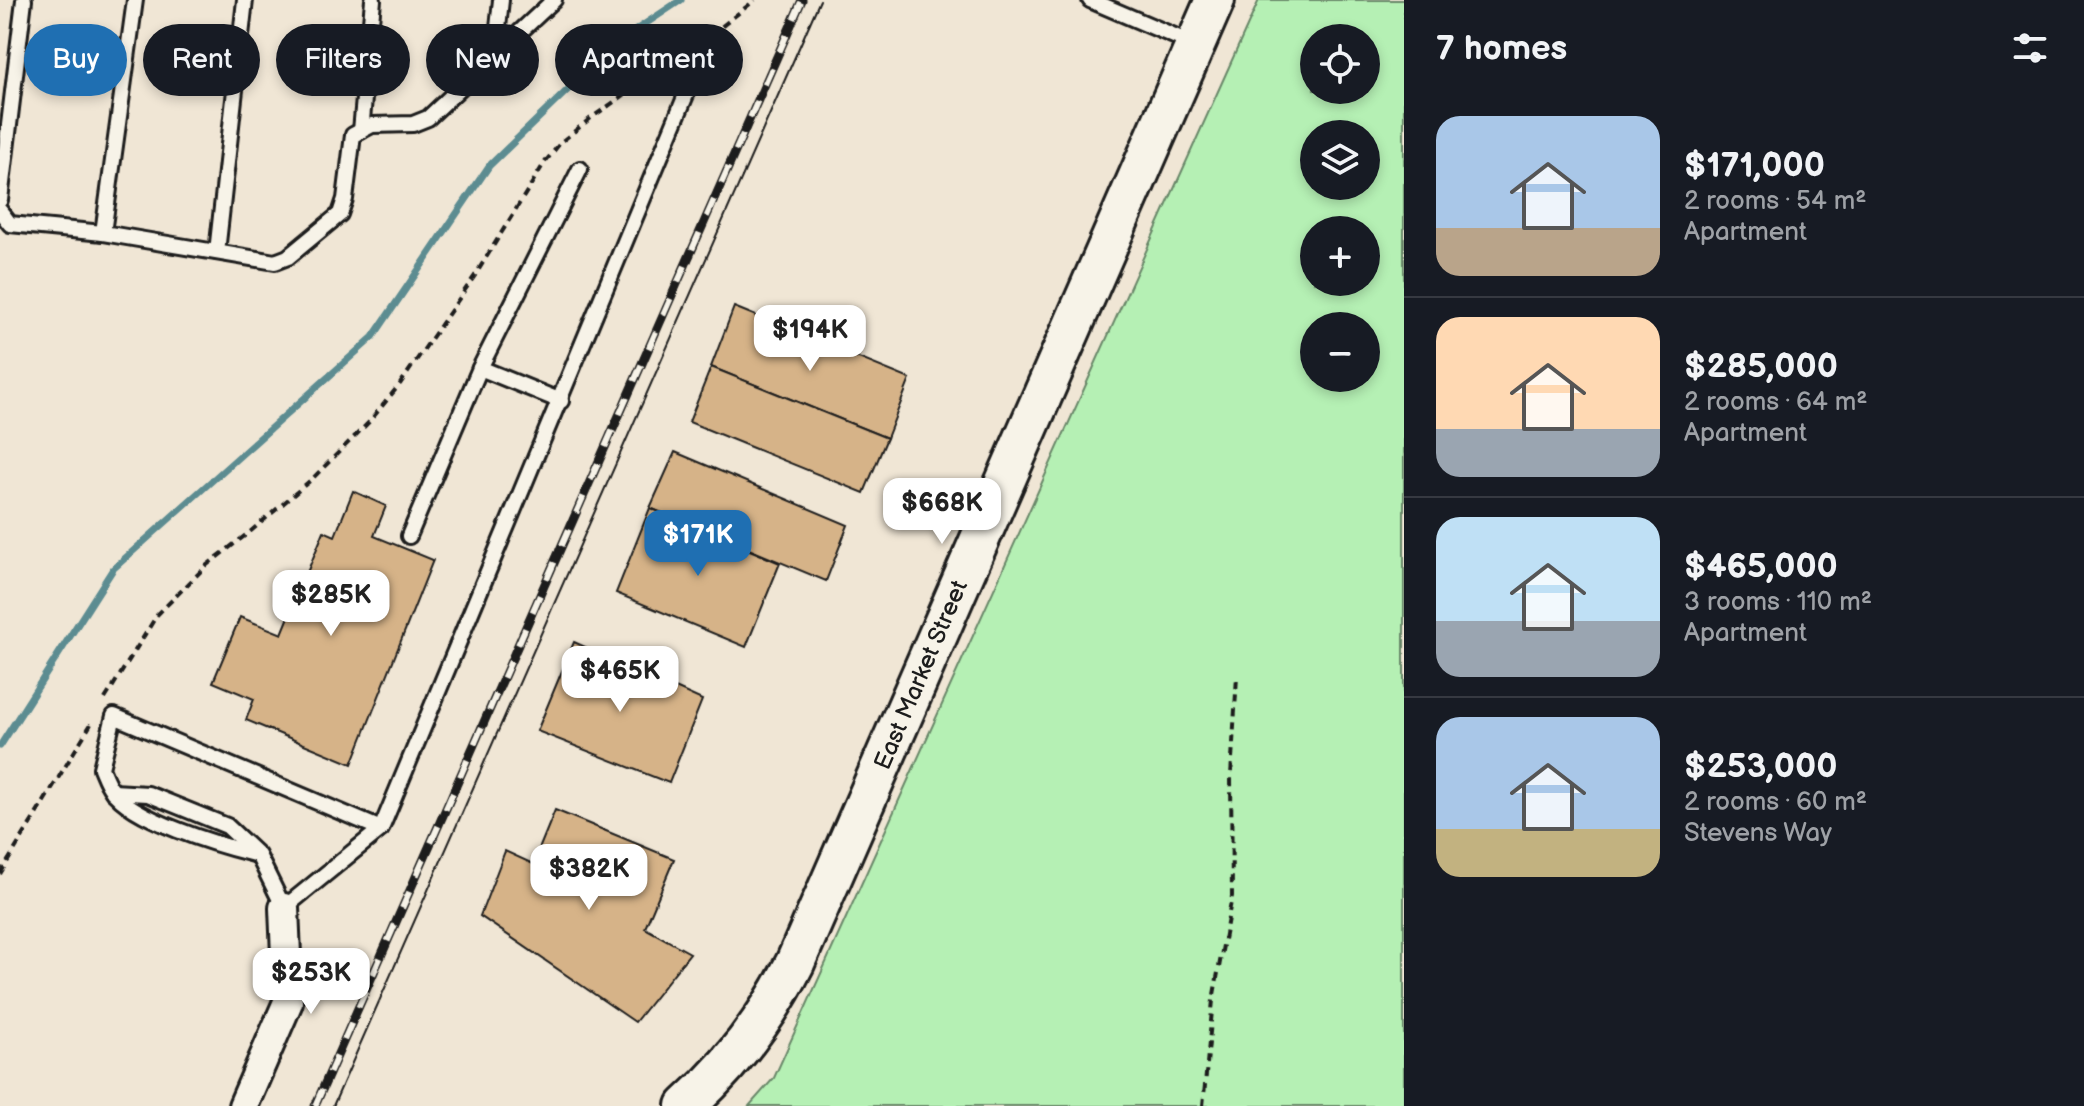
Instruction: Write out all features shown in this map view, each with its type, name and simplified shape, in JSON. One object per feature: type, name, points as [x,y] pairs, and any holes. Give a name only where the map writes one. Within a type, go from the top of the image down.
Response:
[{"type":"main road","name":"East Market Street","points":[[686,1106],[707,1088],[746,1044],[765,1018],[795,963],[1215,0]]},
{"type":"street","points":[[243,1106],[288,1002],[284,908]]},
{"type":"lane","points":[[0,200],[24,0]]},
{"type":"lane","points":[[103,233],[135,0]]},
{"type":"lane","points":[[217,252],[245,0]]},
{"type":"lane","points":[[361,131],[373,0]]},
{"type":"lane","points":[[498,24],[501,0]]},
{"type":"lane","points":[[528,24],[554,0]]},
{"type":"lane","points":[[1090,0],[1195,45]]},
{"type":"lane","points":[[0,211],[10,224],[103,233],[275,262],[288,257],[340,214],[345,199],[353,135],[372,125],[413,124],[428,118],[451,96]]},
{"type":"lane","points":[[113,792],[148,794],[227,826],[258,855],[284,908],[381,829],[686,96]]},
{"type":"lane","points":[[409,536],[480,368],[580,169]]},
{"type":"lane","points":[[480,368],[561,401]]},
{"type":"lane","points":[[258,855],[218,845],[139,813],[113,792],[101,768],[114,716],[381,829]]},
{"type":"path","points":[[101,707],[157,615],[207,565],[312,479],[380,408],[476,274],[545,162],[561,142],[755,0]]},
{"type":"path","points":[[1203,1106],[1213,1000],[1232,896],[1231,776],[1237,676]]},
{"type":"path","points":[[0,874],[93,719]]},
{"type":"green space","points":[[1259,0],[1404,0],[1404,1106],[749,1106],[774,1078]]},
{"type":"building","points":[[734,307],[910,379],[887,438],[711,367]]},
{"type":"building","points":[[711,367],[887,438],[864,493],[689,422]]},
{"type":"building","points":[[675,452],[848,525],[826,581],[650,508]]},
{"type":"building","points":[[353,491],[386,506],[374,536],[433,560],[352,764],[246,720],[254,699],[213,682],[240,617],[282,634],[324,531],[335,536]]},
{"type":"building","points":[[650,508],[780,563],[746,647],[616,593]]},
{"type":"building","points":[[574,642],[702,700],[669,783],[537,731]]},
{"type":"building","points":[[555,810],[674,859],[645,928],[690,953],[635,1022],[480,916],[505,851],[533,864]]},
{"type":"waterway","points":[[0,746],[113,569],[373,337],[489,166],[615,44],[681,0]]},
{"type":"tram line","points":[[333,1106],[820,0]]},
{"type":"railway","points":[[315,1106],[802,0]]}]
